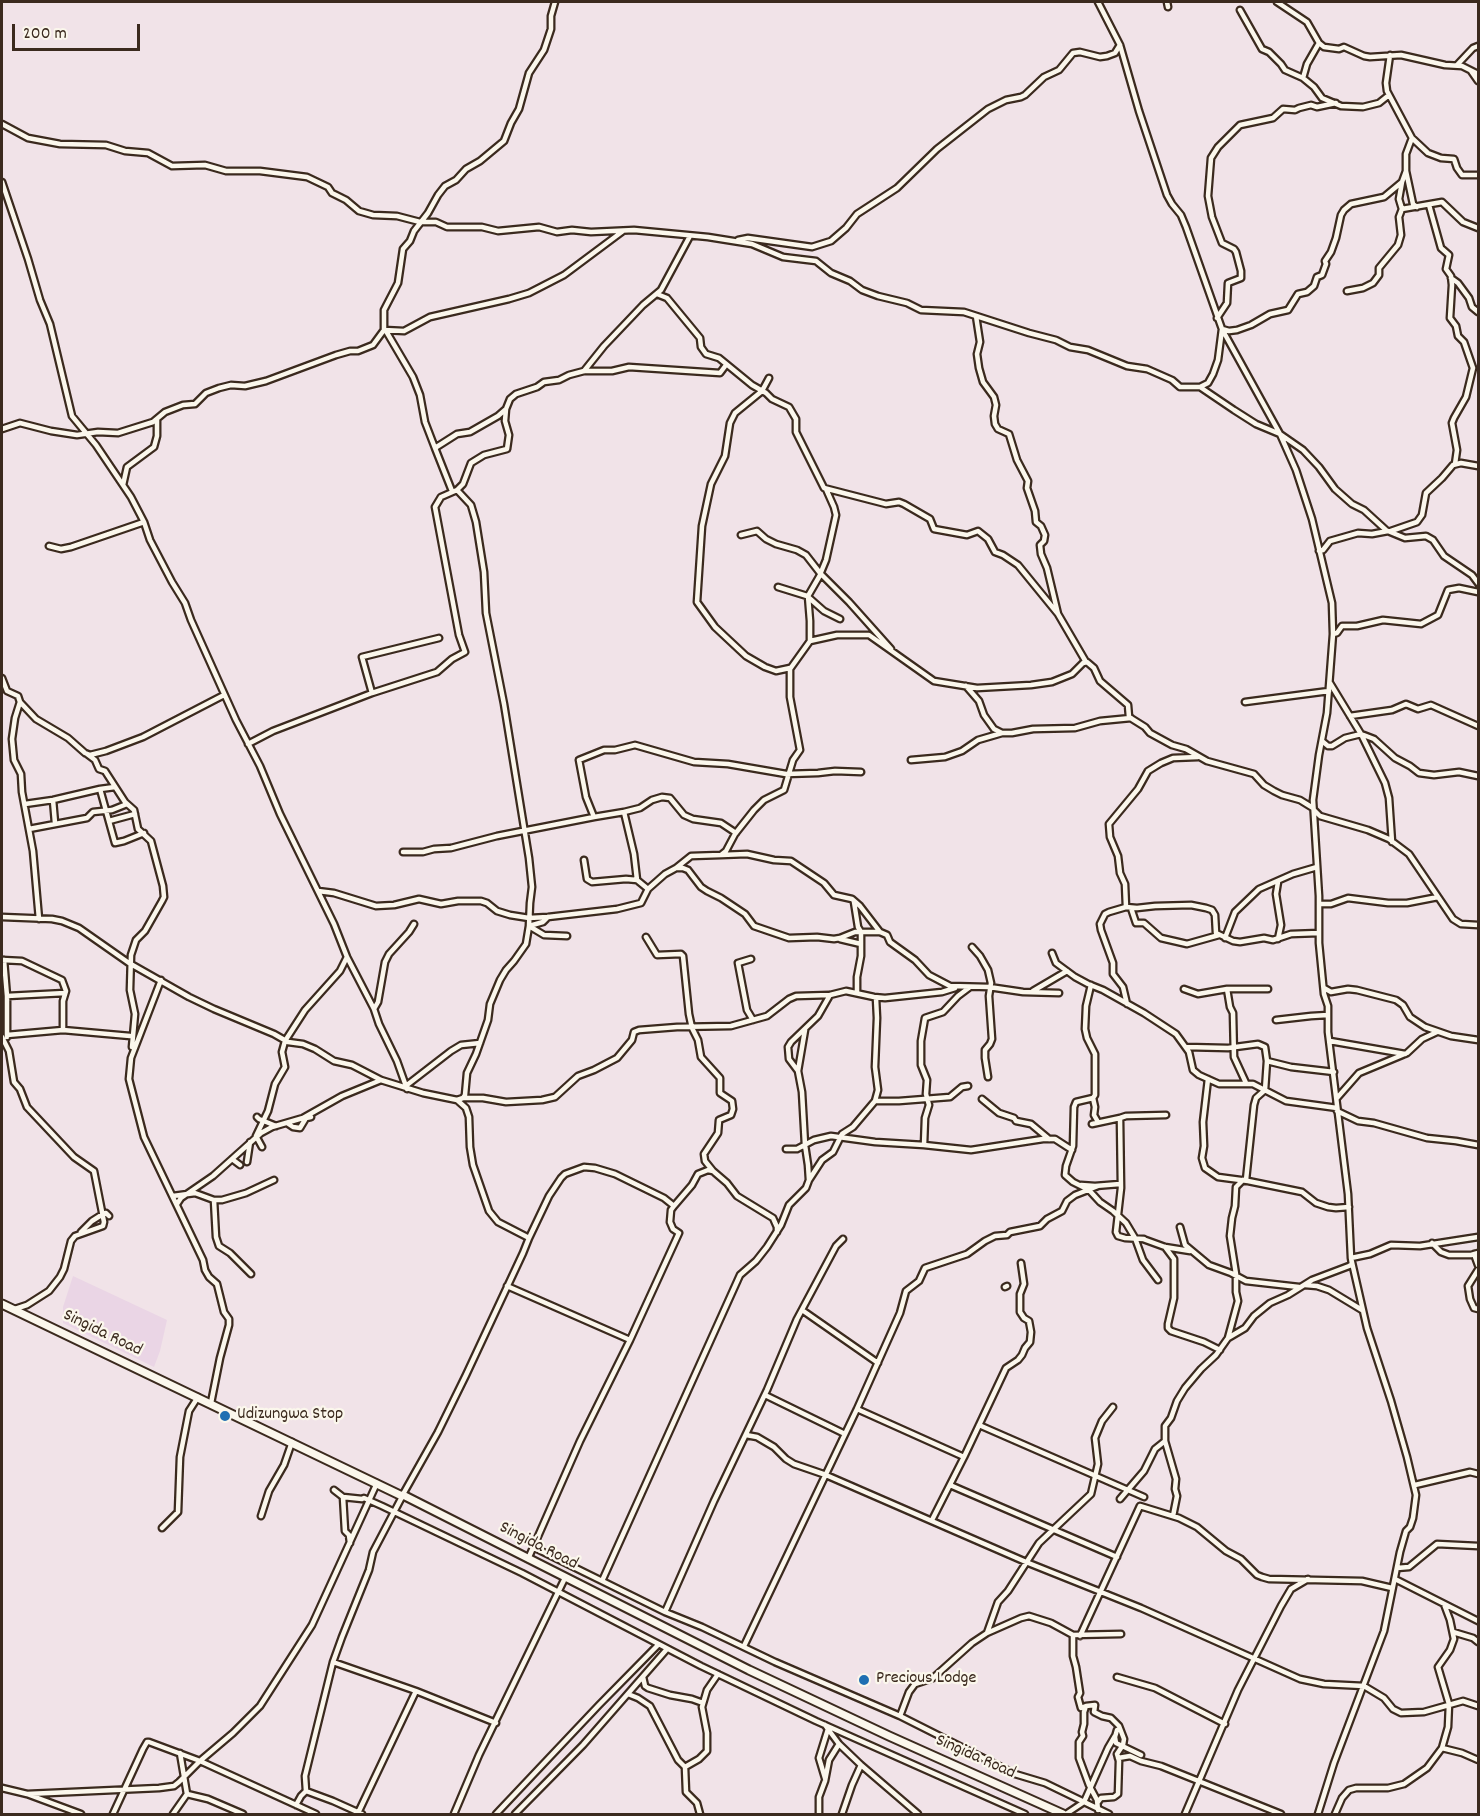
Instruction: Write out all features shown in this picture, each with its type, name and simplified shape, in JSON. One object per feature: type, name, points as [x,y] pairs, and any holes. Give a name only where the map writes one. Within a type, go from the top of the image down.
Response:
[{"type":"highway","name":"Singida Road","points":[[2,1304],[403,1495],[760,1675],[1064,1815]]},
{"type":"street","points":[[463,1098],[467,1073],[488,1020],[490,1004],[506,970],[526,944],[532,887],[504,704],[486,613],[484,572],[476,522],[471,505],[455,491],[435,448],[425,422],[420,395],[413,377],[385,331],[383,320],[384,310],[398,283],[404,249],[438,195],[445,186],[456,180],[466,169],[480,161],[504,141],[519,109],[529,72],[543,50],[551,29],[551,16],[555,2]]},
{"type":"street","points":[[1098,2],[1120,45],[1166,190],[1186,227],[1217,318],[1280,434],[1300,482],[1331,595],[1333,634],[1330,683],[1317,769],[1314,808],[1319,933],[1349,1207],[1352,1264],[1301,1286],[1268,1305],[1254,1316],[1245,1328],[1228,1338]]},
{"type":"street","points":[[1277,2],[1307,22],[1319,43],[1324,47],[1336,49],[1344,46],[1364,56],[1401,55],[1445,65],[1457,65],[1479,74]]},
{"type":"street","points":[[1240,10],[1262,49],[1269,52],[1285,70],[1303,78],[1322,98],[1347,107],[1371,106],[1389,95]]},
{"type":"street","points":[[1303,78],[1307,64],[1319,43]]},
{"type":"street","points":[[734,241],[748,238],[812,247],[831,241],[857,214],[897,188],[937,150],[988,110],[1006,100],[1025,95],[1044,77],[1059,70],[1073,53],[1107,56],[1115,54],[1120,45]]},
{"type":"street","points":[[1457,65],[1473,48],[1479,46]]},
{"type":"street","points":[[1390,55],[1386,83],[1389,95],[1412,138],[1428,153],[1441,158],[1454,159],[1456,168],[1462,175],[1479,175]]},
{"type":"street","points":[[1471,71],[1479,81]]},
{"type":"street","points":[[1217,318],[1227,303],[1228,283],[1241,278],[1241,271],[1236,252],[1222,243],[1212,217],[1208,196],[1211,158],[1218,147],[1240,124],[1273,118],[1283,109],[1295,110],[1311,105],[1317,107],[1336,103]]},
{"type":"street","points":[[2,124],[28,138],[60,144],[106,145],[125,151],[148,153],[172,166],[205,165],[226,171],[260,171],[308,177],[328,187],[332,193],[346,200],[359,211],[378,216],[397,216],[420,222],[435,222],[450,227],[485,227],[501,231],[539,227],[557,232],[624,230],[758,245],[783,257],[816,261],[831,273],[878,296],[907,303],[921,310],[957,310],[1056,340],[1070,347],[1088,350],[1127,366],[1147,369],[1172,380],[1180,387],[1200,387],[1208,383],[1214,374],[1218,360],[1222,329]]},
{"type":"street","points":[[1412,138],[1406,154],[1406,171],[1413,204],[1417,207]]},
{"type":"street","points":[[1347,291],[1363,288],[1373,283],[1379,275],[1379,268],[1393,253],[1401,238],[1402,209],[1399,199],[1406,171]]},
{"type":"street","points":[[2,182],[50,324],[69,410],[123,485],[185,603],[190,620],[224,695],[347,957],[374,1008],[407,1087]]},
{"type":"street","points":[[1222,329],[1229,331],[1240,329],[1270,314],[1288,310],[1298,294],[1312,288],[1317,278],[1322,275],[1344,210],[1351,204],[1384,197],[1402,182]]},
{"type":"street","points":[[1402,209],[1442,202],[1463,222],[1479,228]]},
{"type":"street","points":[[1429,205],[1441,248],[1449,255],[1446,269],[1451,278],[1452,288],[1450,318],[1456,326],[1458,336],[1464,342],[1473,368],[1466,397],[1452,423],[1456,450],[1455,464]]},
{"type":"street","points":[[2,429],[20,423],[77,435],[98,432],[118,433],[144,426],[157,420],[168,411],[183,405],[195,404],[206,393],[219,388],[231,385],[245,386],[266,381],[350,351],[364,349],[373,345],[385,331],[404,331],[430,317],[529,293],[564,274],[624,230]]},
{"type":"street","points":[[584,371],[604,346],[665,285],[690,236]]},
{"type":"street","points":[[1451,278],[1458,283],[1473,308],[1479,312]]},
{"type":"street","points":[[657,294],[667,298],[700,338],[701,347],[706,354],[719,358],[752,385],[772,399],[789,407],[796,419],[796,432],[819,481],[826,489],[836,515],[826,560],[808,596],[810,641],[790,668],[790,697],[800,750],[793,760],[784,790],[764,800],[736,833],[730,846],[722,855]]},
{"type":"street","points":[[976,316],[980,342],[977,354],[979,368],[983,382],[994,398],[995,424],[998,429],[1009,434],[1017,460],[1028,481],[1027,488],[1035,511],[1036,522],[1041,526],[1045,535],[1040,545],[1041,554],[1047,568],[1058,614]]},
{"type":"street","points":[[248,744],[273,730],[436,672],[465,652],[459,635],[435,507],[441,497],[455,491],[463,484],[471,463],[484,455],[507,449],[509,435],[505,421],[506,409],[510,399],[516,394],[537,387],[544,382],[559,380],[584,371],[612,371],[629,367],[720,373],[726,365]]},
{"type":"street","points":[[769,378],[762,391],[735,413],[730,423],[725,456],[711,484],[702,526],[697,602],[715,627],[746,656],[776,671],[790,668]]},
{"type":"street","points":[[1200,387],[1256,424],[1280,434],[1303,450],[1319,466],[1335,489],[1389,531],[1405,538],[1430,537],[1444,556],[1472,575],[1479,583]]},
{"type":"street","points":[[435,448],[457,434],[470,432],[506,409]]},
{"type":"street","points":[[123,485],[127,467],[154,447],[157,420]]},
{"type":"street","points":[[1320,551],[1330,541],[1348,535],[1389,531],[1417,522],[1422,515],[1426,493],[1455,464],[1479,466]]},
{"type":"street","points":[[826,489],[886,504],[899,502],[930,519],[934,529],[967,535],[978,531],[988,539],[995,552],[1018,565],[1058,614],[1086,662],[1094,668],[1104,686],[1128,705],[1129,717],[1168,743],[1186,749],[1198,757],[1254,774],[1264,785],[1282,795],[1300,800],[1314,808],[1320,816],[1383,836],[1409,854],[1453,919],[1461,924],[1479,925]]},
{"type":"street","points":[[50,546],[61,549],[71,547],[144,522]]},
{"type":"street","points":[[741,535],[757,531],[776,544],[806,555],[892,651]]},
{"type":"street","points":[[778,587],[808,596],[822,610],[840,618]]},
{"type":"street","points":[[1333,634],[1342,627],[1383,621],[1421,624],[1438,615],[1448,590],[1459,588],[1479,592]]},
{"type":"street","points":[[810,641],[837,635],[869,635],[937,683],[982,689],[1044,683],[1068,676],[1086,662]]},
{"type":"street","points":[[372,693],[362,657],[439,638]]},
{"type":"street","points":[[2,678],[7,691],[18,696],[20,702],[36,719],[64,736],[94,760],[97,767],[105,771],[127,804],[133,808],[138,829],[150,839],[155,854],[164,897],[136,940],[130,955],[131,996],[135,1014],[128,1073],[142,1132],[209,1277],[217,1284],[224,1312],[228,1318],[227,1336],[211,1403]]},
{"type":"street","points":[[1330,683],[1361,734],[1387,788],[1392,842]]},
{"type":"street","points":[[965,685],[979,701],[984,715],[994,729],[1002,733]]},
{"type":"street","points":[[1245,702],[1329,691]]},
{"type":"street","points":[[87,754],[106,751],[143,737],[224,695]]},
{"type":"street","points":[[20,702],[12,739],[14,760],[21,774],[22,792],[35,860],[39,919]]},
{"type":"street","points":[[1350,716],[1392,710],[1406,704],[1418,709],[1431,705],[1479,726]]},
{"type":"street","points":[[911,760],[945,757],[962,751],[978,740],[1002,733],[1033,729],[1075,728],[1100,721],[1131,718]]},
{"type":"street","points":[[1322,741],[1332,746],[1345,738],[1361,734],[1374,739],[1391,756],[1419,773],[1434,775],[1459,772],[1479,776]]},
{"type":"street","points":[[594,817],[586,797],[579,760],[604,750],[635,745],[694,762],[728,764],[788,774],[861,772]]},
{"type":"street","points":[[1198,757],[1173,758],[1148,771],[1138,789],[1109,824],[1110,837],[1118,856],[1129,908],[1136,922],[1144,923],[1161,938],[1187,944],[1219,935]]},
{"type":"street","points":[[25,804],[115,787]]},
{"type":"street","points":[[100,789],[116,843],[144,833]]},
{"type":"street","points":[[403,852],[451,848],[624,812],[640,808],[662,797],[670,798],[684,815],[721,824],[736,833]]},
{"type":"street","points":[[53,800],[55,824]]},
{"type":"street","points":[[29,829],[87,818],[93,812],[107,811],[127,804]]},
{"type":"street","points":[[118,808],[121,819]]},
{"type":"street","points":[[624,812],[634,854],[637,880]]},
{"type":"street","points":[[109,822],[135,814]]},
{"type":"street","points":[[318,891],[376,906],[394,905],[418,899],[441,904],[458,901],[482,902],[505,914],[529,918],[548,917],[623,908],[641,903],[648,889],[691,856],[747,854],[791,861],[824,883],[834,895],[854,900],[880,932]]},
{"type":"street","points":[[584,860],[587,879],[592,882],[637,880],[648,889]]},
{"type":"street","points":[[1226,938],[1238,909],[1259,889],[1293,874],[1317,867]]},
{"type":"street","points":[[676,868],[688,870],[701,887],[745,914],[753,926],[789,938],[837,938],[861,944]]},
{"type":"street","points":[[1278,882],[1276,894],[1281,925],[1278,939]]},
{"type":"street","points":[[1319,904],[1331,904],[1348,898],[1407,903],[1438,897]]},
{"type":"street","points":[[854,900],[858,927],[861,932],[861,956],[856,977],[857,993]]},
{"type":"street","points":[[1127,1004],[1123,987],[1113,974],[1113,963],[1100,924],[1105,914],[1129,908],[1173,905],[1206,908],[1212,910],[1215,915],[1215,928],[1219,935],[1240,942],[1264,938],[1273,940],[1292,934],[1319,933]]},
{"type":"street","points":[[2,916],[62,921],[79,928],[129,963],[200,1002],[285,1041],[315,1049],[334,1061],[352,1065],[381,1080],[457,1100],[468,1111],[473,1165],[489,1211],[498,1222],[529,1238]]},
{"type":"street","points":[[529,926],[543,922],[548,917]]},
{"type":"street","points":[[374,1008],[378,1002],[385,962],[414,924]]},
{"type":"street","points":[[529,926],[544,935],[567,936]]},
{"type":"street","points":[[837,938],[855,932],[880,932],[887,935],[892,943],[915,960],[929,975],[955,987]]},
{"type":"street","points":[[646,937],[657,955],[681,954],[683,956],[692,1028],[698,1040],[701,1057],[720,1078],[720,1093],[732,1101],[731,1115],[719,1120],[718,1133],[704,1154],[705,1161],[738,1196],[773,1218],[777,1232]]},
{"type":"street","points":[[972,947],[988,970],[991,988],[989,996],[992,1039],[985,1050],[988,1077]]},
{"type":"street","points":[[1052,952],[1056,963],[1066,971],[1172,1031],[1186,1047],[1193,1070],[1219,1084],[1253,1084],[1286,1101],[1337,1109],[1358,1121],[1374,1123],[1427,1138],[1479,1146]]},
{"type":"street","points":[[177,1204],[256,1136],[268,1111],[275,1084],[285,1067],[282,1052],[285,1041],[305,1010],[340,971],[347,957]]},
{"type":"street","points":[[751,959],[738,963],[747,1010],[753,1020]]},
{"type":"street","points":[[63,1030],[63,1001],[66,988],[62,980],[22,961],[2,960],[7,996],[4,1036],[14,1082],[20,1089],[27,1107],[74,1156],[94,1171],[103,1226],[79,1234]]},
{"type":"street","points":[[1031,992],[1066,971]]},
{"type":"street","points":[[131,1058],[161,980]]},
{"type":"street","points":[[1091,985],[1086,1006],[1085,1029],[1095,1054],[1095,1095],[1093,1098],[1095,1123],[1126,1116],[1166,1115]]},
{"type":"street","points":[[457,1100],[483,1098],[500,1102],[551,1098],[561,1093],[578,1076],[617,1058],[632,1041],[635,1031],[677,1027],[731,1026],[767,1016],[796,996],[830,995],[846,991],[876,998],[928,994],[955,987],[1059,993]]},
{"type":"street","points":[[924,1145],[925,1118],[929,1105],[927,1080],[921,1065],[921,1041],[925,1018],[943,1012],[970,987]]},
{"type":"street","points":[[1324,988],[1331,992],[1357,990],[1396,1000],[1403,1005],[1410,1017],[1425,1027],[1451,1036],[1479,1040]]},
{"type":"street","points":[[1184,989],[1198,994],[1227,989],[1268,989]]},
{"type":"street","points":[[1227,989],[1233,1013],[1234,1057],[1246,1083]]},
{"type":"street","points":[[7,996],[65,993]]},
{"type":"street","points":[[798,1071],[789,1059],[788,1047],[818,1016],[830,995]]},
{"type":"street","points":[[808,1180],[822,1160],[833,1152],[842,1134],[853,1127],[874,1101],[878,1090],[874,1067],[876,998]]},
{"type":"street","points":[[1276,1020],[1328,1015]]},
{"type":"street","points":[[4,1036],[63,1030],[130,1036]]},
{"type":"street","points":[[602,1581],[740,1275],[756,1261],[777,1232],[789,1205],[806,1188],[808,1180],[805,1128],[798,1071],[805,1030]]},
{"type":"street","points":[[1337,1098],[1359,1073],[1405,1054],[1422,1039],[1437,1032]]},
{"type":"street","points":[[1330,1041],[1405,1054]]},
{"type":"street","points":[[407,1087],[451,1051],[464,1045],[480,1044]]},
{"type":"street","points":[[1173,1516],[1177,1496],[1176,1479],[1165,1441],[1165,1426],[1181,1394],[1228,1338],[1238,1301],[1230,1236],[1235,1190],[1244,1180],[1254,1105],[1256,1098],[1265,1090],[1268,1061],[1265,1047],[1258,1044],[1234,1047],[1186,1047]]},
{"type":"street","points":[[1268,1061],[1291,1067],[1334,1072]]},
{"type":"street","points":[[1208,1079],[1203,1122],[1202,1158],[1205,1168],[1218,1178],[1244,1180],[1302,1192],[1316,1203],[1328,1207],[1349,1207]]},
{"type":"street","points":[[256,1136],[276,1126],[310,1117],[351,1092],[381,1080]]},
{"type":"street","points":[[874,1101],[950,1097],[962,1087],[968,1086]]},
{"type":"street","points":[[1093,1098],[1076,1102],[1074,1107],[1072,1150],[1065,1175],[1068,1179],[1089,1190],[1100,1202],[1118,1215],[1134,1236],[1143,1260],[1158,1280]]},
{"type":"street","points":[[982,1099],[999,1113],[1014,1118],[1016,1121],[1031,1124],[1050,1139]]},
{"type":"street","points":[[257,1117],[276,1126]]},
{"type":"street","points":[[310,1117],[316,1122]]},
{"type":"street","points":[[1120,1118],[1120,1185],[1116,1232],[1118,1236],[1134,1236],[1165,1247],[1193,1252]]},
{"type":"street","points":[[287,1133],[288,1124]]},
{"type":"street","points":[[256,1136],[262,1147]]},
{"type":"street","points":[[786,1149],[795,1150],[813,1140],[826,1137],[841,1137],[971,1150],[1055,1139],[1072,1150]]},
{"type":"street","points":[[247,1162],[250,1142]]},
{"type":"street","points":[[231,1159],[240,1165]]},
{"type":"street","points":[[306,1791],[304,1782],[308,1760],[333,1662],[374,1552],[438,1432],[549,1196],[565,1174],[585,1167],[615,1174],[664,1198],[674,1206]]},
{"type":"street","points":[[528,1559],[580,1442],[679,1233],[673,1229],[670,1222],[671,1210],[692,1185],[698,1174],[708,1170],[713,1171]]},
{"type":"street","points":[[173,1196],[200,1194],[214,1200],[222,1200],[246,1193],[274,1180]]},
{"type":"street","points":[[1079,1185],[1120,1185]]},
{"type":"street","points":[[744,1646],[878,1363],[900,1313],[906,1291],[919,1281],[925,1268],[967,1254],[995,1236],[1040,1226],[1050,1217],[1062,1211],[1067,1201],[1075,1195],[1098,1186]]},
{"type":"street","points":[[214,1200],[216,1237],[219,1246],[230,1253],[251,1274]]},
{"type":"street","points":[[13,1310],[27,1305],[49,1291],[64,1269],[71,1241],[75,1236],[92,1221],[106,1213],[109,1216]]},
{"type":"street","points":[[773,1218],[785,1215]]},
{"type":"street","points":[[1180,1227],[1185,1245],[1209,1265],[1246,1281],[1323,1287],[1362,1310]]},
{"type":"street","points":[[1351,1258],[1371,1254],[1391,1245],[1420,1246],[1479,1237]]},
{"type":"street","points":[[665,1612],[802,1310],[836,1246],[843,1239]]},
{"type":"street","points":[[1432,1243],[1441,1252],[1449,1255],[1476,1254],[1479,1265]]},
{"type":"street","points":[[1165,1247],[1174,1259],[1174,1298],[1168,1328],[1220,1350]]},
{"type":"street","points":[[1318,1815],[1334,1763],[1384,1631],[1406,1531],[1410,1527],[1416,1503],[1414,1485],[1391,1401],[1362,1310],[1351,1258]]},
{"type":"street","points":[[932,1520],[1006,1368],[1018,1360],[1030,1342],[1029,1321],[1024,1318],[1020,1309],[1020,1294],[1024,1284],[1021,1263]]},
{"type":"street","points":[[1479,1270],[1468,1286],[1474,1308],[1479,1309]]},
{"type":"street","points":[[507,1286],[630,1340]]},
{"type":"street","points":[[802,1310],[878,1363]]},
{"type":"street","points":[[765,1395],[845,1434]]},
{"type":"street","points":[[162,1528],[178,1512],[180,1456],[189,1411],[198,1397]]},
{"type":"street","points":[[987,1633],[998,1602],[1008,1591],[1039,1543],[1089,1496],[1098,1460],[1095,1438],[1102,1421],[1113,1407]]},
{"type":"street","points":[[857,1409],[964,1456]]},
{"type":"street","points":[[979,1425],[1144,1497]]},
{"type":"street","points":[[746,1435],[757,1437],[774,1447],[786,1460],[794,1464],[826,1475],[1026,1562],[1141,1608],[1307,1681],[1364,1686],[1384,1698],[1393,1709],[1401,1713],[1424,1712],[1462,1701],[1479,1704]]},
{"type":"street","points":[[1120,1499],[1144,1471],[1155,1449],[1165,1441]]},
{"type":"street","points":[[261,1516],[269,1491],[284,1465],[292,1442]]},
{"type":"street","points":[[1414,1485],[1468,1473],[1479,1474]]},
{"type":"street","points":[[27,1794],[174,1786],[260,1706],[312,1625],[377,1483]]},
{"type":"street","points":[[950,1485],[1117,1557]]},
{"type":"street","points":[[334,1490],[344,1497],[364,1498],[395,1512],[718,1674],[1025,1815]]},
{"type":"street","points":[[344,1497],[345,1531],[349,1535],[350,1543]]},
{"type":"street","points":[[1080,1636],[1140,1506],[1173,1516],[1197,1527],[1226,1551],[1241,1559],[1257,1575],[1269,1579],[1362,1581],[1392,1588]]},
{"type":"street","points":[[1397,1568],[1409,1567],[1438,1544],[1479,1546]]},
{"type":"street","points":[[533,1547],[665,1612],[900,1716],[1015,1774],[1045,1783],[1109,1815]]},
{"type":"street","points":[[454,1815],[479,1755],[565,1578]]},
{"type":"street","points":[[1185,1815],[1238,1690],[1281,1606],[1291,1589],[1308,1579]]},
{"type":"street","points":[[1395,1579],[1479,1621]]},
{"type":"street","points":[[1335,1815],[1342,1798],[1349,1790],[1388,1788],[1404,1784],[1427,1768],[1442,1749],[1448,1727],[1449,1704],[1438,1667],[1450,1650],[1454,1639],[1444,1604]]},
{"type":"street","points":[[900,1716],[909,1692],[915,1684],[933,1678],[972,1643],[987,1633],[1021,1618],[1029,1616],[1051,1623],[1073,1635],[1121,1634]]},
{"type":"street","points":[[1453,1632],[1479,1642]]},
{"type":"street","points":[[1073,1635],[1073,1656],[1081,1708],[1095,1705],[1094,1712],[1111,1718],[1119,1726],[1124,1739],[1117,1754],[1118,1794],[1114,1797],[1101,1798],[1098,1802]]},
{"type":"street","points":[[496,1815],[658,1645]]},
{"type":"street","points":[[515,1815],[583,1745],[667,1649]]},
{"type":"street","points":[[333,1662],[416,1691],[496,1723]]},
{"type":"street","points":[[685,1767],[699,1760],[707,1751],[703,1702],[707,1690],[718,1674]]},
{"type":"street","points":[[643,1677],[645,1686],[648,1688],[703,1702]]},
{"type":"street","points":[[1117,1677],[1155,1688],[1225,1724]]},
{"type":"street","points":[[306,1791],[360,1814],[416,1691]]},
{"type":"street","points":[[628,1694],[650,1706],[678,1760],[685,1767],[686,1792],[697,1803],[700,1815]]},
{"type":"street","points":[[1086,1706],[1083,1736],[1079,1742],[1079,1755],[1098,1802],[1098,1810]]},
{"type":"street","points":[[824,1724],[839,1744],[861,1766],[918,1815]]},
{"type":"street","points":[[825,1779],[819,1758],[828,1729]]},
{"type":"street","points":[[1064,1815],[1080,1807],[1084,1802],[1116,1733],[1116,1743],[1141,1755]]},
{"type":"street","points":[[112,1815],[147,1742],[153,1742],[200,1761],[316,1815]]},
{"type":"street","points":[[819,1815],[819,1797],[829,1760],[839,1744]]},
{"type":"street","points":[[1442,1749],[1462,1753],[1479,1761]]},
{"type":"street","points":[[173,1815],[187,1794],[180,1754]]},
{"type":"street","points":[[1118,1758],[1132,1757],[1200,1781],[1281,1815]]},
{"type":"street","points":[[842,1815],[861,1766]]},
{"type":"street","points":[[2,1788],[27,1794],[81,1815]]},
{"type":"street","points":[[296,1805],[306,1791]]},
{"type":"street","points":[[187,1794],[208,1799],[243,1815]]},
{"type":"street","points":[[61,1815],[64,1807]]},
{"type":"street","points":[[224,1815],[227,1807]]},
{"type":"shaded area","points":[[73,1276],[167,1320],[154,1367],[63,1323],[63,1307]]},
{"type":"place","name":"Udizungwa Stop","points":[[225,1416]]},
{"type":"place","name":"Precious Lodge","points":[[864,1680]]}]
